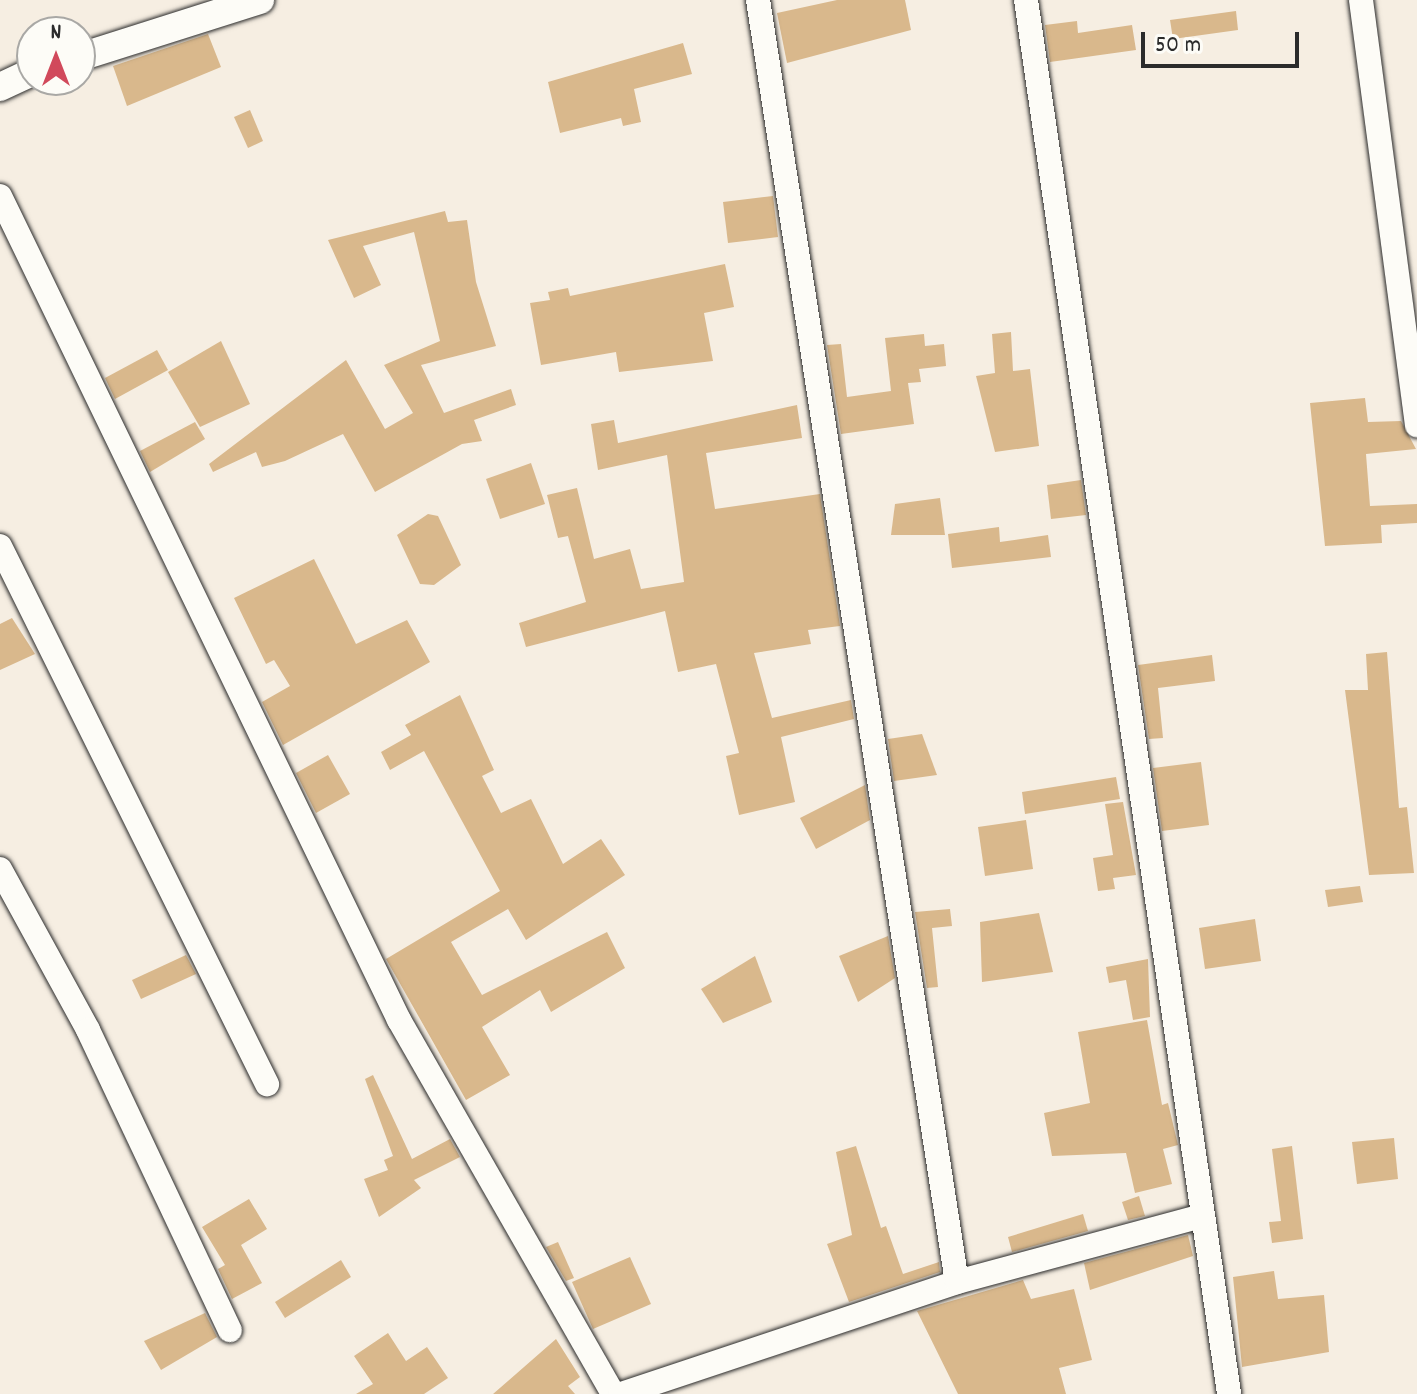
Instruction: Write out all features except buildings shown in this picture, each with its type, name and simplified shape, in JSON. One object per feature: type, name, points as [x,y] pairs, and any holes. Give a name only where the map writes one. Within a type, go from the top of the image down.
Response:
[{"type":"street","points":[[96,52],[260,0]]},
{"type":"street","points":[[758,0],[957,1282]]},
{"type":"street","points":[[1026,0],[1229,1394]]},
{"type":"street","points":[[1361,0],[1417,425]]},
{"type":"street","points":[[0,196],[399,1020],[613,1394]]},
{"type":"street","points":[[0,546],[267,1084]]},
{"type":"street","points":[[0,869],[88,1030],[230,1330]]},
{"type":"street","points":[[621,1394],[957,1282],[1201,1216]]}]
